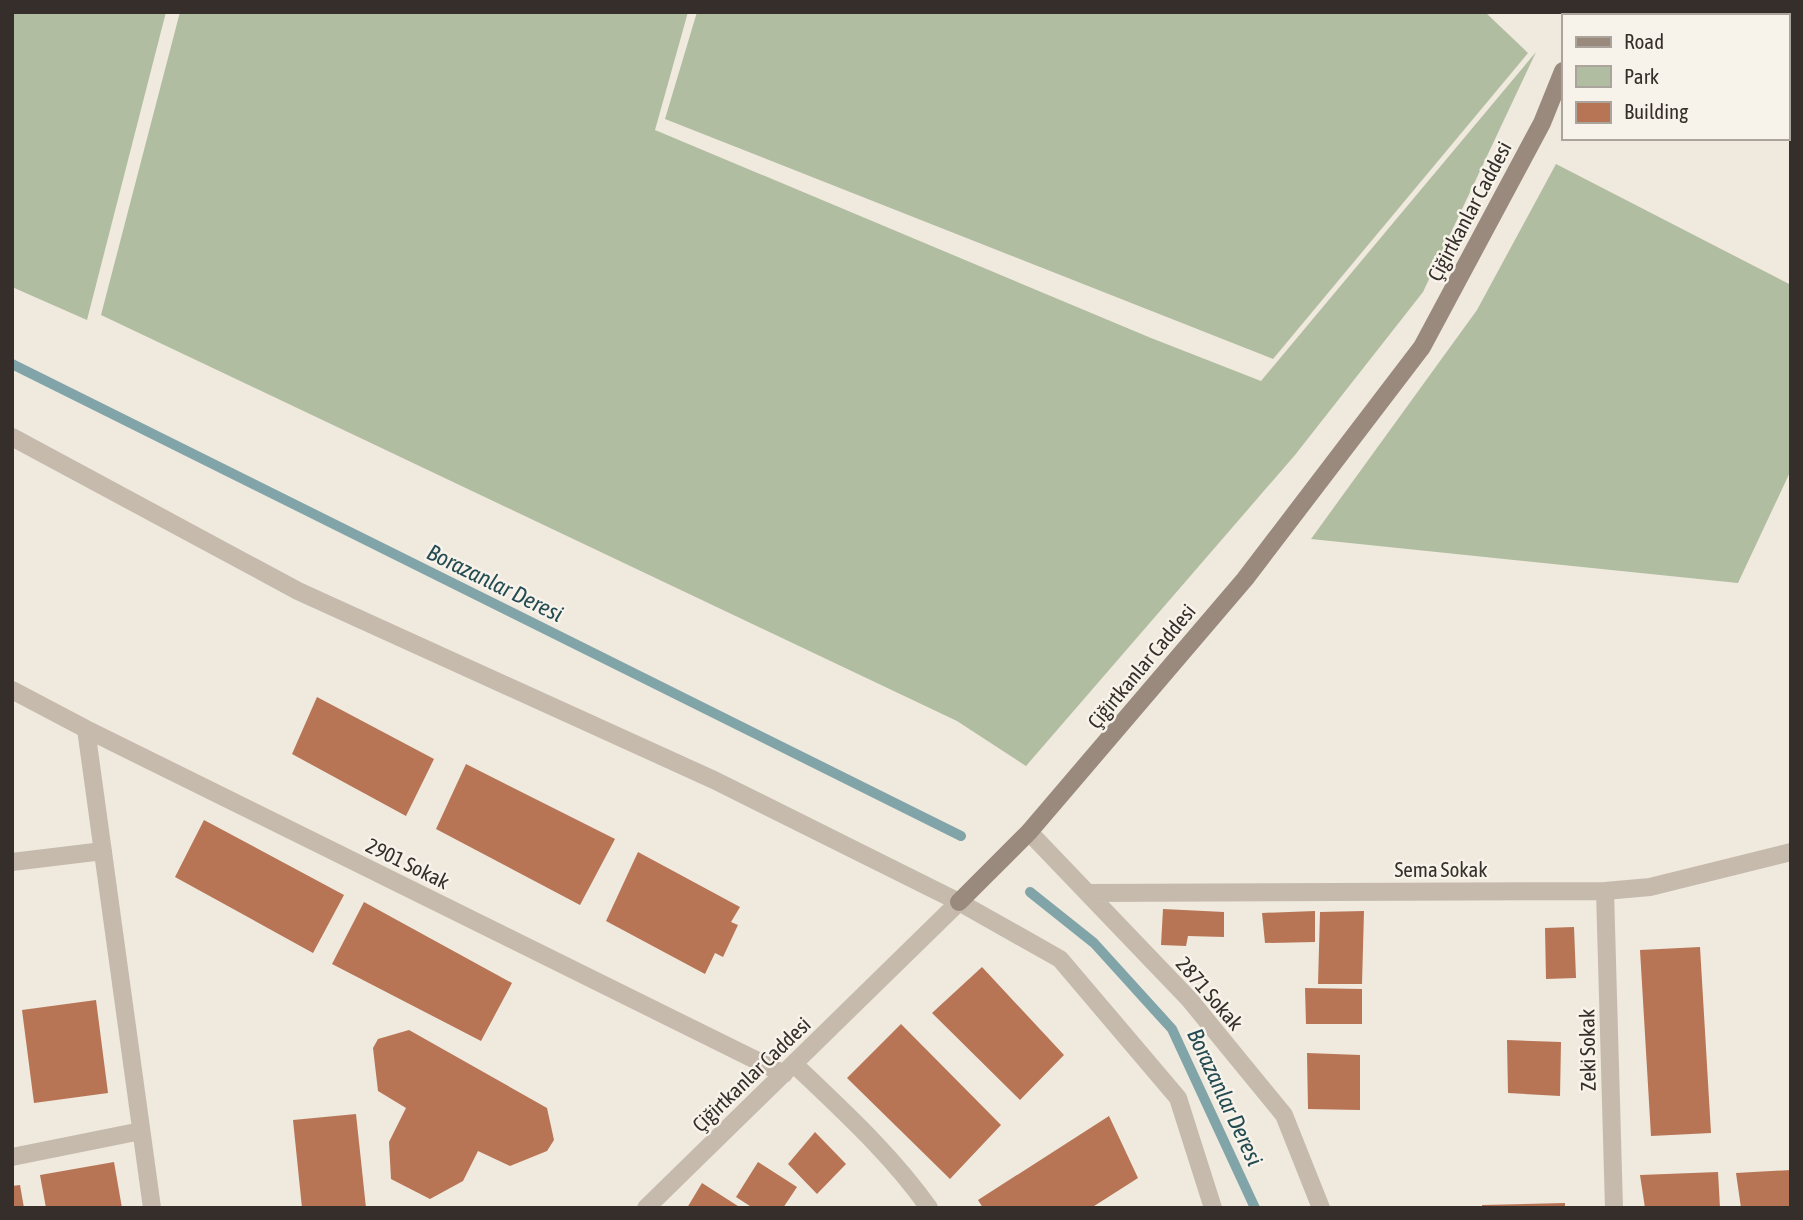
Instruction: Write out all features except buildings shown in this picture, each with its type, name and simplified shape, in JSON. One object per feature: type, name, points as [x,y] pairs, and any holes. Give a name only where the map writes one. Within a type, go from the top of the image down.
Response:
[{"type":"street","name":"Çiğirtkanlar Caddesi","points":[[646,1208],[1029,832],[1245,579],[1422,347],[1542,123],[1562,73]]},
{"type":"street","points":[[12,437],[298,591],[714,780],[959,902],[1060,958],[1178,1098],[1213,1208]]},
{"type":"street","name":"2901 Sokak","points":[[12,690],[86,729],[789,1069],[858,1126],[929,1208]]},
{"type":"street","points":[[86,729],[152,1208]]},
{"type":"street","name":"2871 Sokak","points":[[1029,832],[1189,999],[1284,1115],[1321,1208]]},
{"type":"street","points":[[12,862],[103,850]]},
{"type":"street","name":"Sema Sokak","points":[[1088,894],[1605,891],[1650,887],[1791,852]]},
{"type":"street","name":"Zeki Sokak","points":[[1605,891],[1614,1208]]},
{"type":"street","points":[[12,1157],[141,1131]]},
{"type":"green space","points":[[12,12],[166,12],[87,320],[12,287]]},
{"type":"green space","points":[[180,12],[688,12],[655,130],[1151,338],[1261,381],[1536,52],[1423,292],[1295,455],[1026,766],[957,721],[101,315]]},
{"type":"green space","points":[[697,12],[1485,12],[1528,53],[1273,359],[665,119]]},
{"type":"green space","points":[[1556,164],[1791,285],[1791,470],[1738,583],[1311,539],[1477,310]]},
{"type":"waterway","name":"Borazanlar Deresi","points":[[12,364],[961,836]]},
{"type":"waterway","name":"Borazanlar Deresi","points":[[1030,892],[1094,943],[1172,1029],[1255,1208]]}]
